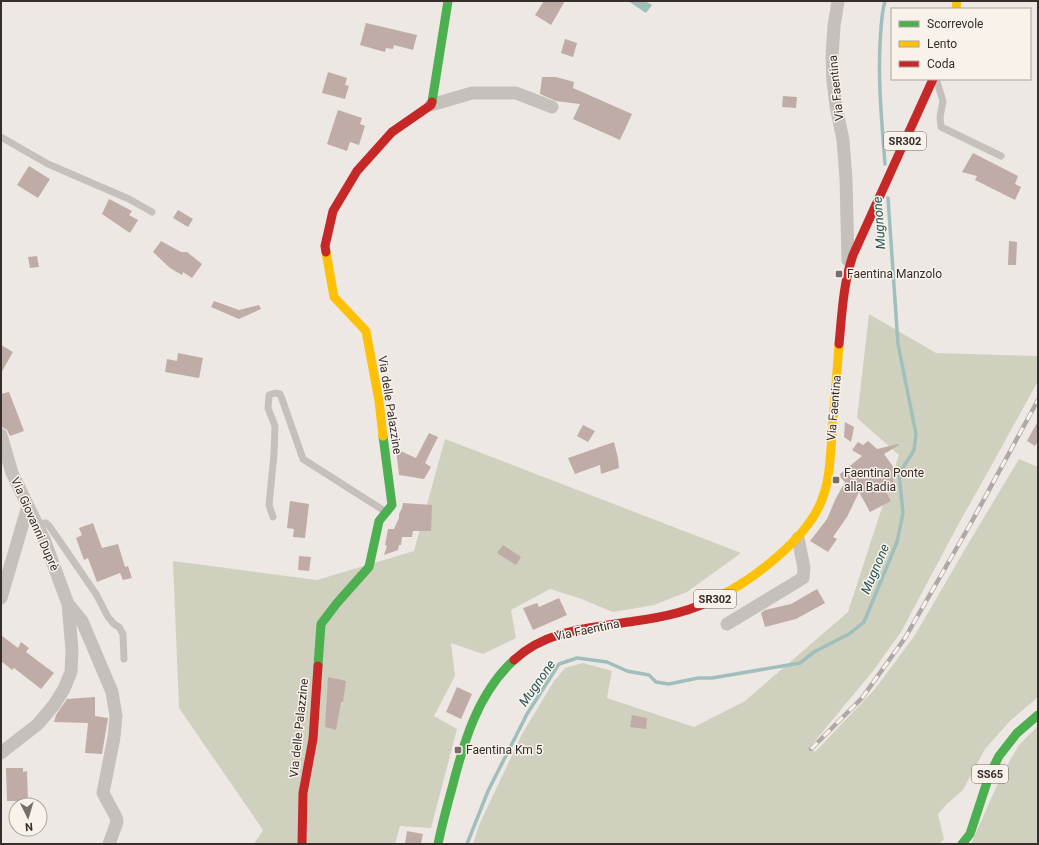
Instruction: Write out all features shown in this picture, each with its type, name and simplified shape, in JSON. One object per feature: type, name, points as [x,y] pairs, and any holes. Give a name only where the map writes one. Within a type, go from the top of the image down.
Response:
[{"type":"main road","points":[[431,105],[448,1]]},
{"type":"main road","name":"Via Faentina","points":[[438,844],[462,751],[473,718],[494,681],[508,664],[539,641],[561,634],[656,617],[688,610],[710,602],[733,589],[762,568],[798,538],[809,525],[820,506],[827,483],[843,300],[848,270],[853,254],[933,80]]},
{"type":"main road","name":"Via delle Palazzine","points":[[302,844],[304,793],[312,739],[321,624],[337,603],[369,567],[379,521],[392,505],[379,401],[366,331],[334,297],[325,246],[333,211],[357,171],[392,132],[431,105]]},
{"type":"main road","name":"SS65","points":[[962,844],[970,834],[989,776],[999,756],[1017,733],[1038,715]]},
{"type":"street","name":"Via Faentina","points":[[838,1],[834,26],[832,63],[836,106],[843,140],[846,179],[848,270]]},
{"type":"street","points":[[431,105],[472,93],[516,93],[552,107]]},
{"type":"street","name":"Via Giovanni Duprè","points":[[1,435],[12,473],[44,539],[68,604],[72,650],[71,672],[64,689],[50,710],[38,724],[1,753]]},
{"type":"street","points":[[1,598],[28,506]]},
{"type":"street","points":[[727,624],[803,578],[804,568],[798,538]]},
{"type":"street","points":[[68,604],[82,621],[112,692],[116,716],[114,737],[103,793],[116,817],[117,822],[109,844]]},
{"type":"lane","points":[[936,80],[943,101],[940,117],[941,127],[1001,156]]},
{"type":"lane","points":[[1,137],[48,164],[129,200],[152,212]]},
{"type":"lane","points":[[273,518],[268,505],[274,454],[275,426],[268,408],[268,401],[269,395],[275,393],[280,394],[302,459],[386,512]]},
{"type":"lane","points":[[36,524],[46,523],[50,526],[96,594],[108,617],[118,627],[122,634],[124,659]]},
{"type":"green space","points":[[869,314],[936,353],[1038,356],[1038,381],[958,525],[901,632],[873,671],[810,747],[815,752],[875,689],[915,635],[1019,459],[1038,467],[1038,697],[1010,721],[985,749],[963,790],[938,814],[944,839],[939,844],[473,844],[479,825],[522,734],[554,681],[565,668],[583,663],[612,671],[607,698],[694,727],[745,701],[848,612],[899,455],[857,418]]},
{"type":"green space","points":[[445,439],[741,553],[687,592],[654,605],[613,612],[579,598],[550,589],[511,610],[516,638],[483,654],[451,643],[455,676],[434,716],[457,729],[431,828],[400,826],[395,844],[254,844],[263,830],[179,708],[173,561],[317,580],[414,551]]},
{"type":"green space","points":[[1038,726],[1038,844],[971,844],[1002,774],[1019,745]]},
{"type":"water","points":[[628,1],[645,1],[652,5],[646,13]]},
{"type":"building","points":[[544,1],[565,1],[551,25],[535,15]]},
{"type":"building","points":[[366,23],[417,35],[413,50],[394,45],[393,49],[386,48],[385,52],[360,45]]},
{"type":"building","points":[[565,39],[577,43],[573,57],[561,53]]},
{"type":"building","points":[[328,72],[347,78],[345,85],[349,86],[345,99],[322,93]]},
{"type":"building","points":[[542,77],[556,77],[574,82],[573,88],[632,114],[620,140],[573,119],[580,104],[556,101],[540,94]]},
{"type":"building","points":[[783,96],[797,97],[796,108],[782,107]]},
{"type":"building","points":[[338,110],[362,118],[360,124],[365,126],[359,145],[350,142],[347,151],[327,144]]},
{"type":"building","points":[[973,153],[1018,176],[1015,184],[1021,187],[1015,200],[975,180],[977,176],[962,172]]},
{"type":"building","points":[[29,166],[50,179],[38,198],[17,185]]},
{"type":"building","points":[[109,199],[132,211],[129,215],[138,220],[130,233],[102,214]]},
{"type":"building","points":[[178,210],[193,219],[188,227],[173,218]]},
{"type":"building","points":[[161,241],[181,252],[187,252],[202,264],[192,278],[183,272],[182,275],[170,268],[153,252]]},
{"type":"building","points":[[1009,241],[1017,242],[1016,265],[1008,265]]},
{"type":"building","points":[[37,256],[39,267],[30,268],[28,257]]},
{"type":"building","points":[[214,301],[239,310],[259,305],[261,309],[239,319],[211,307]]},
{"type":"building","points":[[1,345],[13,352],[1,373]]},
{"type":"building","points":[[178,353],[203,358],[199,378],[165,372],[167,359],[177,361]]},
{"type":"building","points":[[9,392],[24,431],[10,436],[7,430],[2,427],[1,422],[1,394]]},
{"type":"building","points":[[1038,421],[1038,441],[1035,446],[1027,441]]},
{"type":"building","points":[[845,422],[854,427],[851,442],[844,437]]},
{"type":"building","points":[[583,425],[595,431],[588,442],[577,436]]},
{"type":"building","points":[[429,433],[438,437],[425,463],[431,467],[424,479],[399,475],[396,449],[416,458]]},
{"type":"building","points":[[868,441],[877,449],[899,445],[884,454],[894,468],[893,489],[886,492],[891,501],[870,512],[859,492],[847,517],[833,537],[837,539],[828,552],[810,541],[827,519],[845,482],[840,477],[840,474],[862,456],[852,450],[858,442],[863,445]]},
{"type":"building","points":[[614,442],[619,468],[601,474],[600,465],[575,474],[568,458]]},
{"type":"building","points":[[290,501],[309,504],[305,538],[293,537],[294,529],[287,528]]},
{"type":"building","points":[[403,503],[432,505],[431,531],[413,531],[412,537],[402,537],[401,545],[399,545],[398,550],[384,555],[387,546],[385,545],[388,529],[394,529]]},
{"type":"building","points":[[93,523],[102,548],[118,544],[125,567],[128,566],[132,578],[123,580],[120,573],[97,582],[88,558],[84,560],[76,538],[82,535],[79,528]]},
{"type":"building","points":[[503,545],[521,557],[516,565],[497,553]]},
{"type":"building","points":[[299,556],[311,557],[309,571],[298,570]]},
{"type":"building","points":[[817,589],[825,603],[796,619],[765,627],[761,613],[765,610],[791,604]]},
{"type":"building","points":[[559,598],[567,615],[533,630],[523,608],[537,603],[539,607]]},
{"type":"building","points":[[1,635],[18,648],[21,642],[29,648],[26,652],[54,673],[41,689],[14,668],[12,670],[1,661]]},
{"type":"building","points":[[328,677],[346,681],[343,702],[341,702],[336,730],[325,727]]},
{"type":"building","points":[[457,687],[472,694],[461,719],[446,712]]},
{"type":"building","points":[[95,697],[95,716],[108,718],[102,754],[85,753],[88,723],[54,722],[56,715],[67,699]]},
{"type":"building","points":[[632,715],[647,718],[646,729],[630,727]]},
{"type":"building","points":[[6,768],[23,768],[23,772],[27,771],[28,797],[8,797],[7,801]]},
{"type":"building","points":[[407,831],[423,834],[421,844],[405,844]]},
{"type":"waterway","name":"Mugnone","points":[[885,1],[881,27],[880,59],[885,164]]},
{"type":"waterway","name":"Mugnone","points":[[467,844],[488,791],[527,714],[559,664],[577,658],[607,662],[627,671],[649,675],[656,682],[669,684],[698,678],[712,678],[800,663],[814,652],[849,634],[864,622],[897,542],[903,513],[899,474],[914,450],[916,434],[898,344],[888,198]]},
{"type":"railway","points":[[811,749],[862,698],[905,638],[971,523],[1038,400]]},
{"type":"traffic: fast","points":[[432,102],[448,1]]},
{"type":"traffic: fast","points":[[318,666],[321,624],[337,603],[369,567],[379,521],[392,505],[383,436]]},
{"type":"traffic: fast","points":[[438,844],[457,770],[467,736],[474,719],[491,687],[501,673],[514,660]]},
{"type":"traffic: fast","points":[[962,844],[970,834],[989,776],[999,756],[1017,733],[1038,715]]},
{"type":"traffic: slow","points":[[956,8],[957,1]]},
{"type":"traffic: slow","points":[[326,252],[334,297],[366,331],[379,401],[383,436]]},
{"type":"traffic: slow","points":[[720,596],[763,568],[792,543],[814,516],[821,502],[829,469],[839,344]]},
{"type":"traffic: jam","points":[[839,344],[845,288],[853,255],[933,80]]},
{"type":"traffic: jam","points":[[326,252],[325,246],[333,211],[357,171],[392,132],[431,105],[432,102]]},
{"type":"traffic: jam","points":[[514,660],[527,650],[555,636],[587,628],[668,615],[699,606],[720,596]]},
{"type":"traffic: jam","points":[[302,844],[303,793],[313,739],[318,666]]},
{"type":"place","name":"Faentina Manzolo","points":[[839,274]]},
{"type":"place","name":"Faentina Ponte alla Badia","points":[[836,480]]},
{"type":"place","name":"Faentina Km 5","points":[[458,750]]}]
